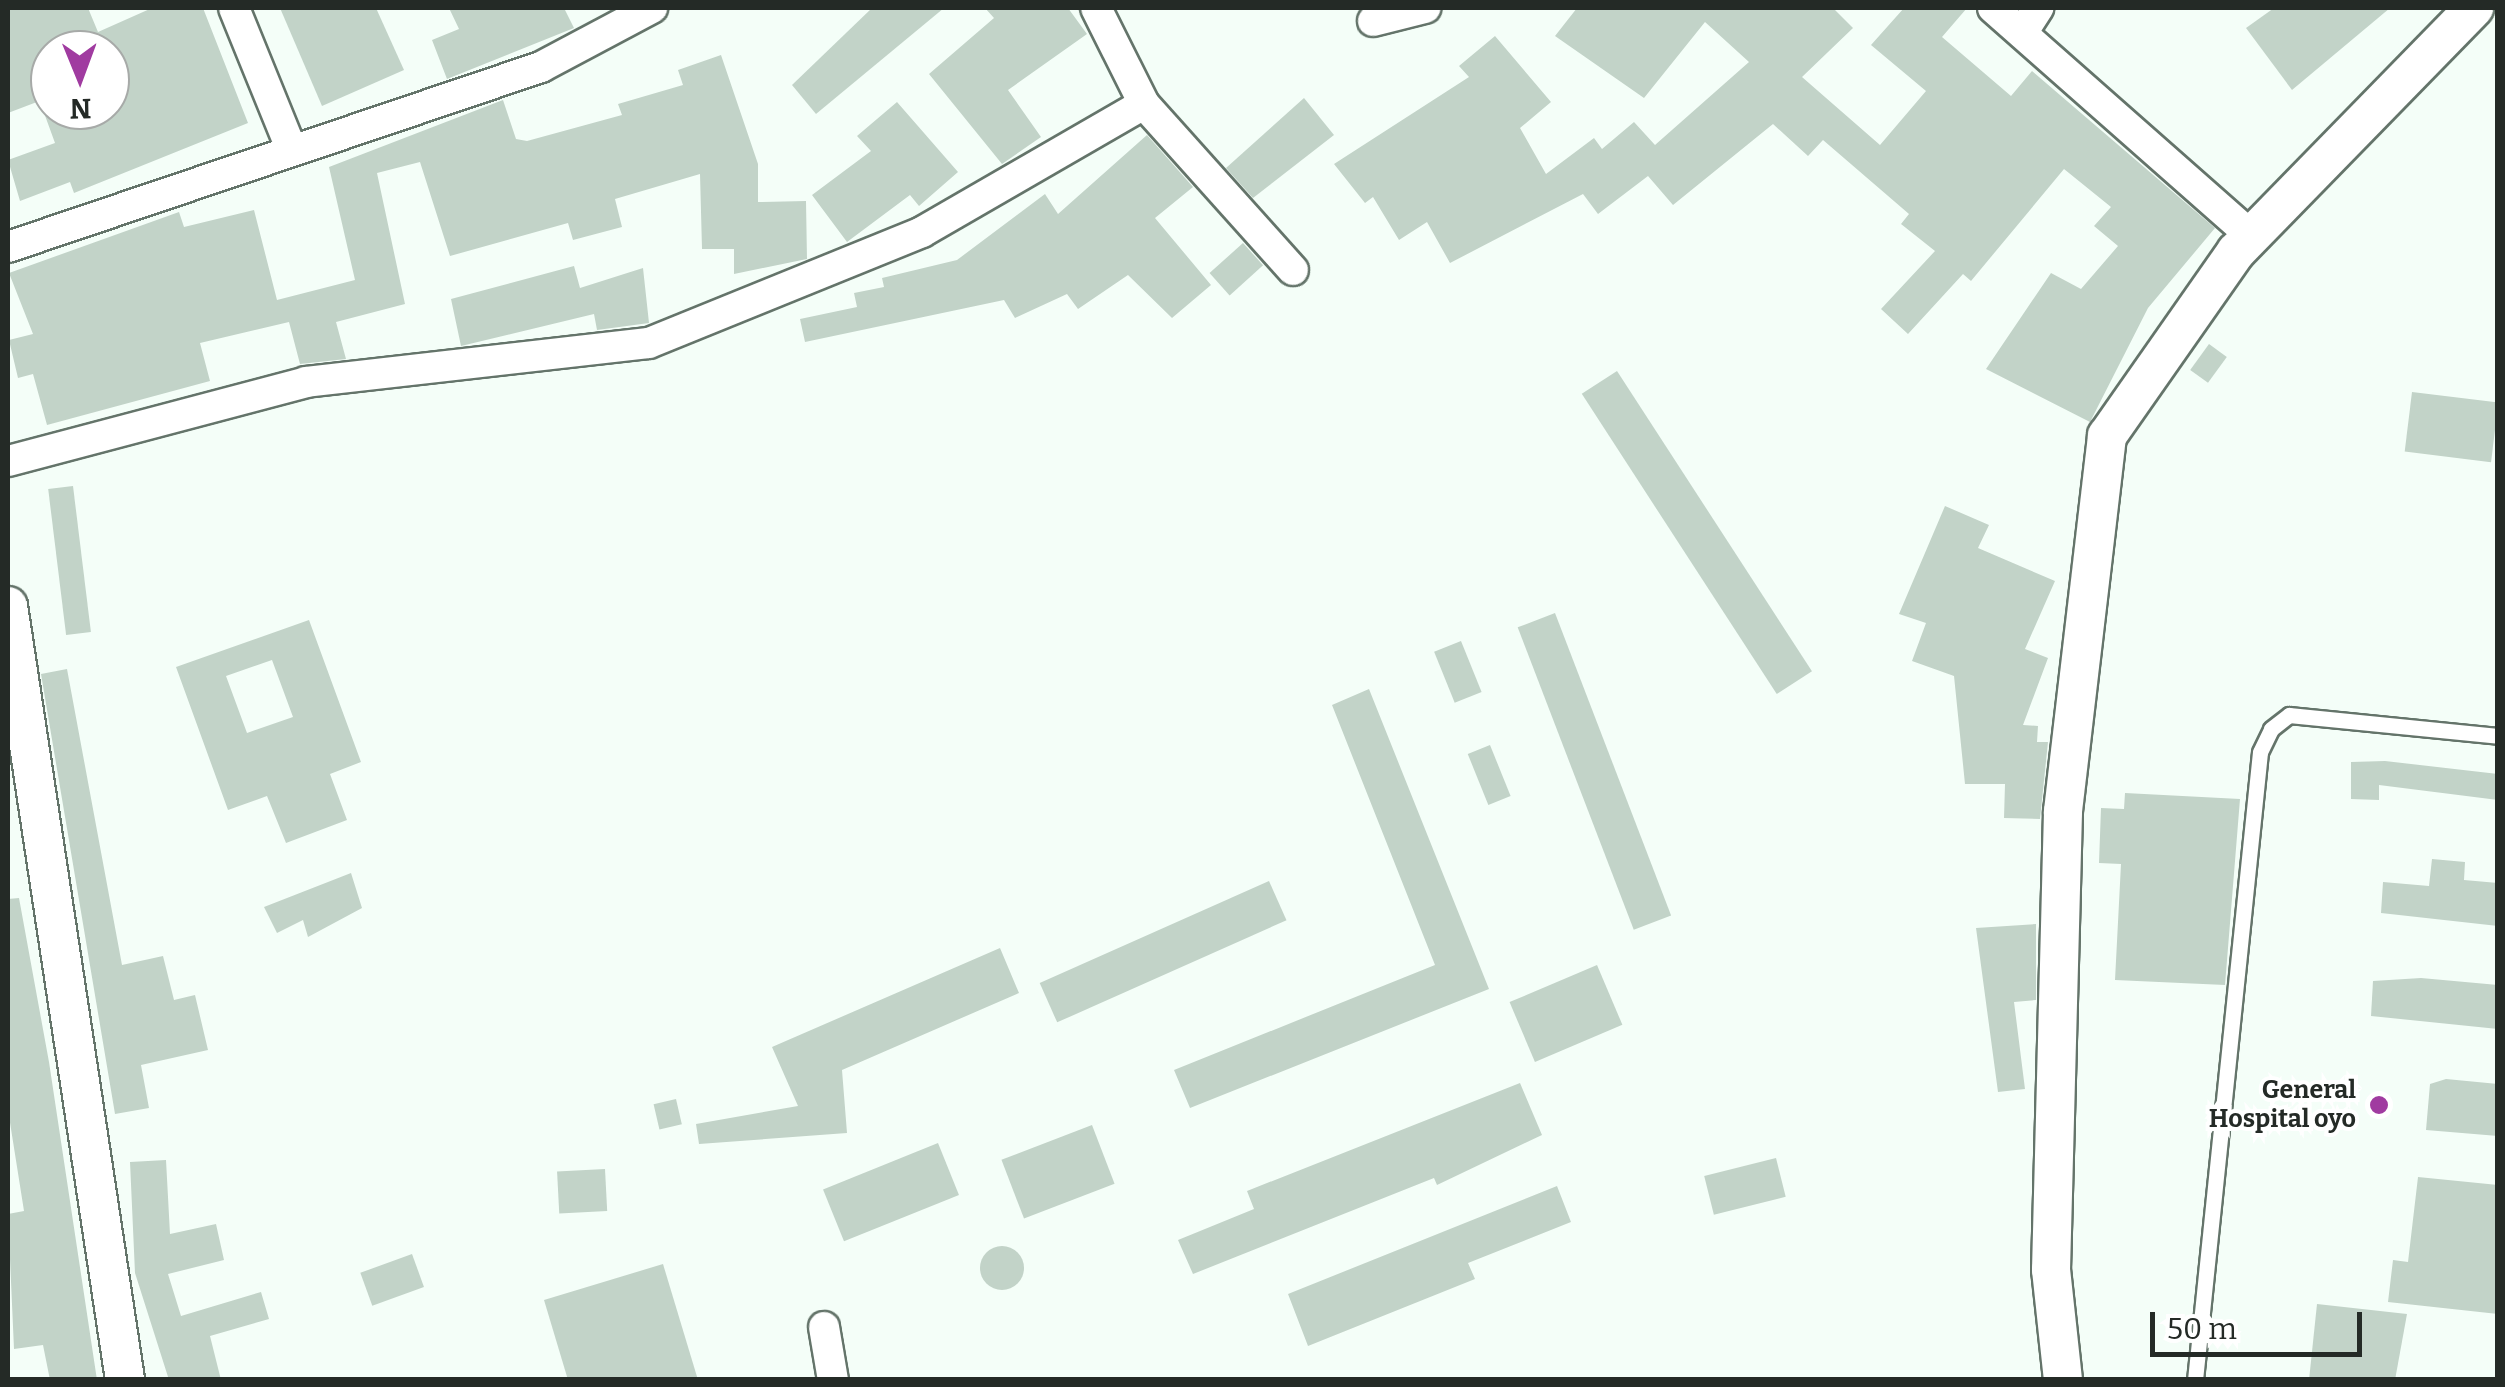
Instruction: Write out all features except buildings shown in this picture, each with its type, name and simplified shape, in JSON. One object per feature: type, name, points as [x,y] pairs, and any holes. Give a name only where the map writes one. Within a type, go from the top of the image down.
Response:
[{"type":"street","points":[[234,8],[290,146]]},
{"type":"street","points":[[8,247],[290,146],[457,98],[621,16],[652,8]]},
{"type":"street","points":[[1096,8],[1144,104],[1293,270]]},
{"type":"street","points":[[1373,21],[1425,8]]},
{"type":"street","points":[[1992,8],[2030,20],[2252,236]]},
{"type":"street","points":[[2063,1380],[2051,1270],[2062,831],[2091,514],[2107,436],[2157,352],[2252,236],[2474,8]]},
{"type":"street","points":[[8,461],[306,382],[649,344],[922,232],[1144,104]]},
{"type":"street","points":[[8,606],[17,753],[125,1380]]},
{"type":"street","points":[[824,1327],[834,1380]]},
{"type":"lane","points":[[2195,1380],[2260,752],[2271,729],[2289,714],[2498,736]]},
{"type":"place","name":"General Hospital oyo","points":[[2379,1105]]}]
